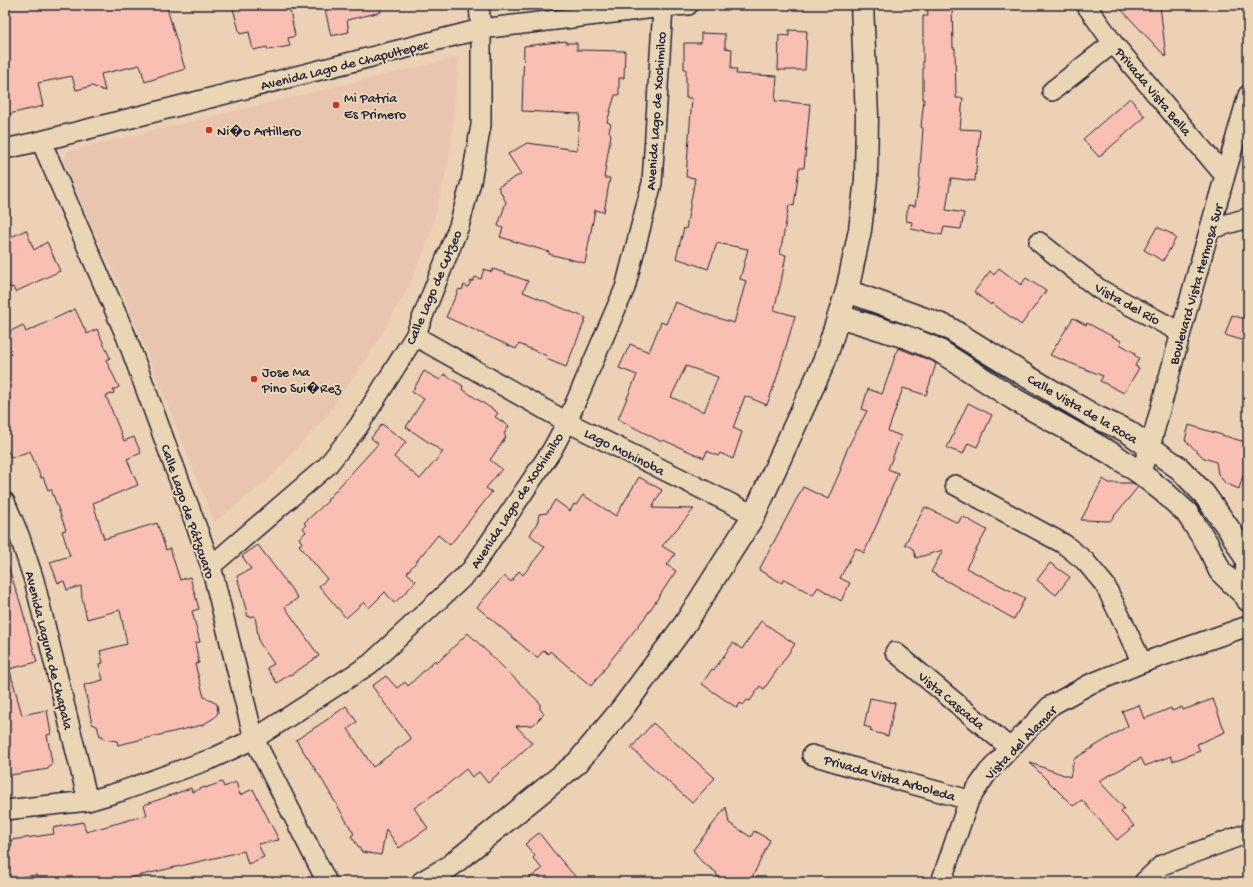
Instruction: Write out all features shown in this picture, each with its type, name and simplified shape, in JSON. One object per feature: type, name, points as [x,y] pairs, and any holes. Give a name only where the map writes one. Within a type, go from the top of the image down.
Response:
[{"type":"street","name":"Calle Lago de Cutzeo","points":[[211,566],[327,466],[358,427],[415,336],[459,226],[471,182],[481,125],[481,29],[479,5]]},
{"type":"street","name":"Avenida Lago de Chapultepec","points":[[5,149],[481,29],[688,5]]},
{"type":"street","points":[[423,882],[449,867],[577,763],[622,709],[685,624],[754,516],[824,362],[847,291],[860,230],[866,179],[867,116],[862,5]]},
{"type":"street","name":"Privada Vista Bella","points":[[1086,5],[1113,42],[1225,176]]},
{"type":"street","name":"Avenida Lago de Xochimilco","points":[[5,810],[88,801],[122,791],[211,759],[254,739],[370,664],[471,570],[552,450],[567,422],[625,288],[652,183],[663,7]]},
{"type":"street","points":[[1052,91],[1113,42]]},
{"type":"street","name":"Boulevard Vista Hermosa Sur","points":[[1140,473],[1150,446],[1180,332],[1248,95]]},
{"type":"street","name":"Calle Lago de Pátzcuaro","points":[[41,141],[126,336],[211,566],[254,739],[327,882]]},
{"type":"street","points":[[1210,230],[1248,218]]},
{"type":"street","name":"Vista del Río","points":[[1039,242],[1099,289],[1180,332]]},
{"type":"street","name":"Calle Vista de la Roca","points":[[847,291],[947,327],[1096,417],[1127,432],[1150,446],[1179,468],[1204,494],[1231,532],[1247,560],[1247,598]]},
{"type":"street","name":"Calle Vista de la Roca","points":[[839,316],[909,338],[938,350],[1014,399],[1114,455],[1164,492],[1187,513],[1208,545],[1220,571],[1247,598]]},
{"type":"street","name":"Lago Mohinoba","points":[[415,336],[567,422],[754,516]]},
{"type":"street","points":[[1014,399],[1028,377]]},
{"type":"street","points":[[955,485],[1064,544],[1085,561],[1105,585],[1142,663]]},
{"type":"street","name":"Avenida Laguna de Chapala","points":[[5,502],[19,535],[34,580],[88,801]]},
{"type":"street","name":"Vista del Alamar","points":[[941,882],[969,800],[988,772],[1050,706],[1090,684],[1142,663],[1248,626]]},
{"type":"street","name":"Vista Cascada","points":[[894,652],[1010,748]]},
{"type":"street","name":"Privada Vista Arboleda","points":[[812,755],[969,800]]},
{"type":"street","points":[[1144,882],[1162,865],[1248,833]]},
{"type":"shaded area","points":[[459,57],[450,155],[430,237],[408,288],[377,342],[326,417],[267,481],[214,522],[130,309],[63,162],[68,151]]},
{"type":"building","points":[[5,5],[166,5],[185,69],[145,82],[140,65],[101,74],[105,91],[92,86],[76,90],[72,76],[38,83],[43,106],[5,115]]},
{"type":"building","points":[[232,5],[289,5],[295,36],[288,38],[290,46],[268,50],[267,47],[253,50],[249,32],[240,34]]},
{"type":"building","points":[[324,5],[380,5],[381,12],[347,20],[349,32],[331,36]]},
{"type":"building","points":[[927,5],[952,5],[956,98],[963,98],[960,129],[980,130],[975,181],[951,178],[946,210],[964,213],[961,229],[944,227],[942,235],[911,229],[912,222],[906,221],[908,205],[915,206],[919,182],[923,128],[921,127],[924,99],[923,16],[928,16]]},
{"type":"building","points":[[1117,5],[1160,5],[1166,57],[1134,23]]},
{"type":"building","points":[[789,30],[807,31],[805,70],[778,70],[779,35],[789,36]]},
{"type":"building","points":[[701,33],[725,34],[725,48],[732,49],[731,69],[737,69],[736,74],[777,76],[775,101],[810,104],[804,168],[799,168],[794,206],[789,205],[780,254],[786,255],[774,310],[795,316],[767,405],[745,396],[733,428],[742,432],[733,459],[720,453],[718,456],[707,451],[704,458],[663,440],[662,442],[618,419],[637,375],[619,368],[630,344],[649,352],[661,322],[666,324],[675,302],[734,323],[746,281],[740,279],[748,249],[717,243],[708,269],[676,258],[684,228],[686,229],[695,178],[686,177],[692,98],[686,98],[684,43],[701,43]],"holes":[[[686,366],[718,377],[704,412],[671,397]]]},
{"type":"building","points":[[566,41],[566,43],[577,43],[577,50],[625,51],[624,78],[619,78],[619,95],[615,95],[607,122],[611,124],[609,131],[611,134],[604,178],[610,178],[604,212],[595,210],[585,263],[549,254],[549,252],[500,237],[503,228],[498,226],[506,202],[498,187],[521,174],[508,154],[527,143],[577,150],[580,114],[522,111],[524,46]]},
{"type":"building","points":[[1130,98],[1145,117],[1099,157],[1083,139]]},
{"type":"building","points":[[1157,227],[1172,234],[1176,238],[1163,261],[1144,250]]},
{"type":"building","points":[[26,230],[34,250],[47,242],[60,271],[15,292],[13,287],[10,288],[5,276],[5,240]]},
{"type":"building","points":[[999,268],[1021,285],[1026,278],[1046,291],[1021,325],[992,303],[991,305],[974,292],[990,271],[994,275]]},
{"type":"building","points":[[484,269],[492,272],[493,269],[528,281],[523,292],[586,318],[566,367],[546,359],[547,356],[519,344],[516,349],[446,317],[459,289],[462,290],[464,285],[468,287],[475,277],[481,279]]},
{"type":"building","points":[[75,309],[87,334],[97,329],[110,358],[106,360],[119,387],[113,390],[114,393],[106,396],[124,441],[134,437],[141,453],[127,459],[138,485],[93,503],[104,539],[157,523],[166,550],[170,548],[180,580],[190,577],[199,609],[192,611],[200,642],[195,643],[199,663],[195,664],[204,697],[217,704],[218,713],[214,718],[202,725],[118,745],[117,741],[103,739],[103,736],[100,736],[97,726],[92,724],[84,685],[103,680],[99,664],[103,663],[100,651],[127,644],[120,610],[87,619],[81,586],[67,590],[64,581],[58,583],[50,562],[70,556],[62,531],[66,530],[51,489],[48,490],[43,477],[41,478],[30,451],[11,458],[5,445],[5,334],[23,325],[26,332]]},
{"type":"building","points":[[1232,315],[1248,320],[1248,342],[1225,335]]},
{"type":"building","points":[[1073,318],[1086,325],[1087,323],[1121,341],[1120,344],[1135,353],[1134,355],[1139,358],[1135,366],[1139,368],[1124,393],[1100,381],[1103,376],[1050,355]]},
{"type":"building","points":[[898,348],[932,361],[936,364],[926,395],[903,388],[888,431],[901,436],[888,469],[898,473],[864,553],[856,548],[840,578],[850,583],[841,601],[818,587],[813,595],[784,579],[782,583],[759,570],[803,487],[828,499],[841,469],[840,468],[848,447],[867,411],[862,409],[868,389],[882,394]]},
{"type":"building","points":[[424,371],[440,380],[444,374],[463,386],[462,389],[498,413],[495,417],[509,426],[504,434],[506,437],[490,460],[502,469],[486,488],[492,492],[450,545],[438,535],[407,573],[416,581],[403,595],[394,603],[385,592],[369,608],[364,602],[346,618],[319,586],[327,579],[299,545],[302,543],[299,538],[306,532],[303,528],[306,525],[304,523],[328,501],[327,500],[378,444],[371,438],[382,424],[406,442],[394,457],[420,479],[443,452],[406,427],[424,399],[412,392]]},
{"type":"building","points":[[968,403],[992,415],[977,447],[968,443],[963,454],[947,448]]},
{"type":"building","points":[[1189,425],[1248,443],[1248,458],[1239,489],[1225,483],[1218,474],[1216,462],[1204,458],[1185,440]]},
{"type":"building","points":[[639,477],[662,490],[652,508],[694,509],[662,546],[675,554],[667,565],[676,571],[646,616],[591,686],[550,651],[548,654],[544,650],[537,658],[477,607],[504,576],[511,582],[519,571],[523,575],[545,547],[530,535],[538,521],[539,514],[547,513],[555,500],[570,511],[574,504],[576,505],[583,495],[616,516]]},
{"type":"building","points":[[1103,479],[1109,483],[1133,483],[1138,487],[1110,521],[1081,520]]},
{"type":"building","points":[[925,507],[958,523],[962,516],[987,530],[966,568],[1025,598],[1014,619],[931,572],[943,550],[916,558],[913,549],[905,544]]},
{"type":"building","points":[[258,545],[298,598],[285,607],[319,656],[277,683],[267,668],[274,664],[259,642],[255,616],[248,617],[237,576],[251,569],[242,556]]},
{"type":"building","points":[[1050,563],[1070,577],[1056,595],[1037,580]]},
{"type":"building","points":[[8,566],[37,662],[5,670],[5,567]]},
{"type":"building","points":[[761,621],[795,644],[764,689],[760,686],[750,701],[747,700],[743,705],[740,703],[737,708],[702,684],[733,643],[742,649]]},
{"type":"building","points":[[468,633],[540,703],[540,709],[544,714],[533,725],[516,726],[532,743],[488,783],[479,772],[472,777],[466,769],[447,785],[414,808],[428,828],[399,848],[386,829],[381,855],[362,852],[351,836],[354,834],[321,778],[296,740],[346,706],[357,722],[348,729],[373,767],[411,739],[372,686],[386,676],[397,688],[405,682],[408,686],[435,660],[437,663]]},
{"type":"building","points":[[10,671],[22,715],[47,710],[51,734],[47,735],[52,763],[48,769],[5,776],[5,672]]},
{"type":"building","points":[[870,698],[895,703],[888,736],[870,731],[871,728],[864,726]]},
{"type":"building","points":[[1213,699],[1225,732],[1197,744],[1200,751],[1173,761],[1171,756],[1145,766],[1141,758],[1099,781],[1124,808],[1121,812],[1134,826],[1117,840],[1082,800],[1073,806],[1030,763],[1070,777],[1074,759],[1128,726],[1122,711],[1139,705],[1144,719],[1171,708],[1172,711],[1182,707],[1183,710]]},
{"type":"building","points":[[653,723],[715,778],[692,803],[631,748]]},
{"type":"building","points":[[222,782],[224,787],[236,782],[240,795],[253,789],[279,840],[258,844],[264,857],[248,864],[244,851],[112,882],[48,882],[48,879],[38,881],[37,875],[5,879],[5,847],[12,846],[11,840],[54,834],[53,828],[83,822],[86,832],[147,815],[144,805],[191,788],[192,792]]},
{"type":"building","points":[[726,807],[729,823],[751,837],[754,831],[770,840],[750,882],[727,882],[716,875],[717,873],[702,862],[693,850]]},
{"type":"building","points":[[539,833],[580,882],[524,882],[542,869],[533,858],[535,856],[525,844]]},
{"type":"place","name":"Mi Patria Es Primero","points":[[336,105]]},
{"type":"place","name":"Ni�o Artillero","points":[[209,130]]},
{"type":"place","name":"Jose Ma Pino Sui�Rez","points":[[254,379]]}]
